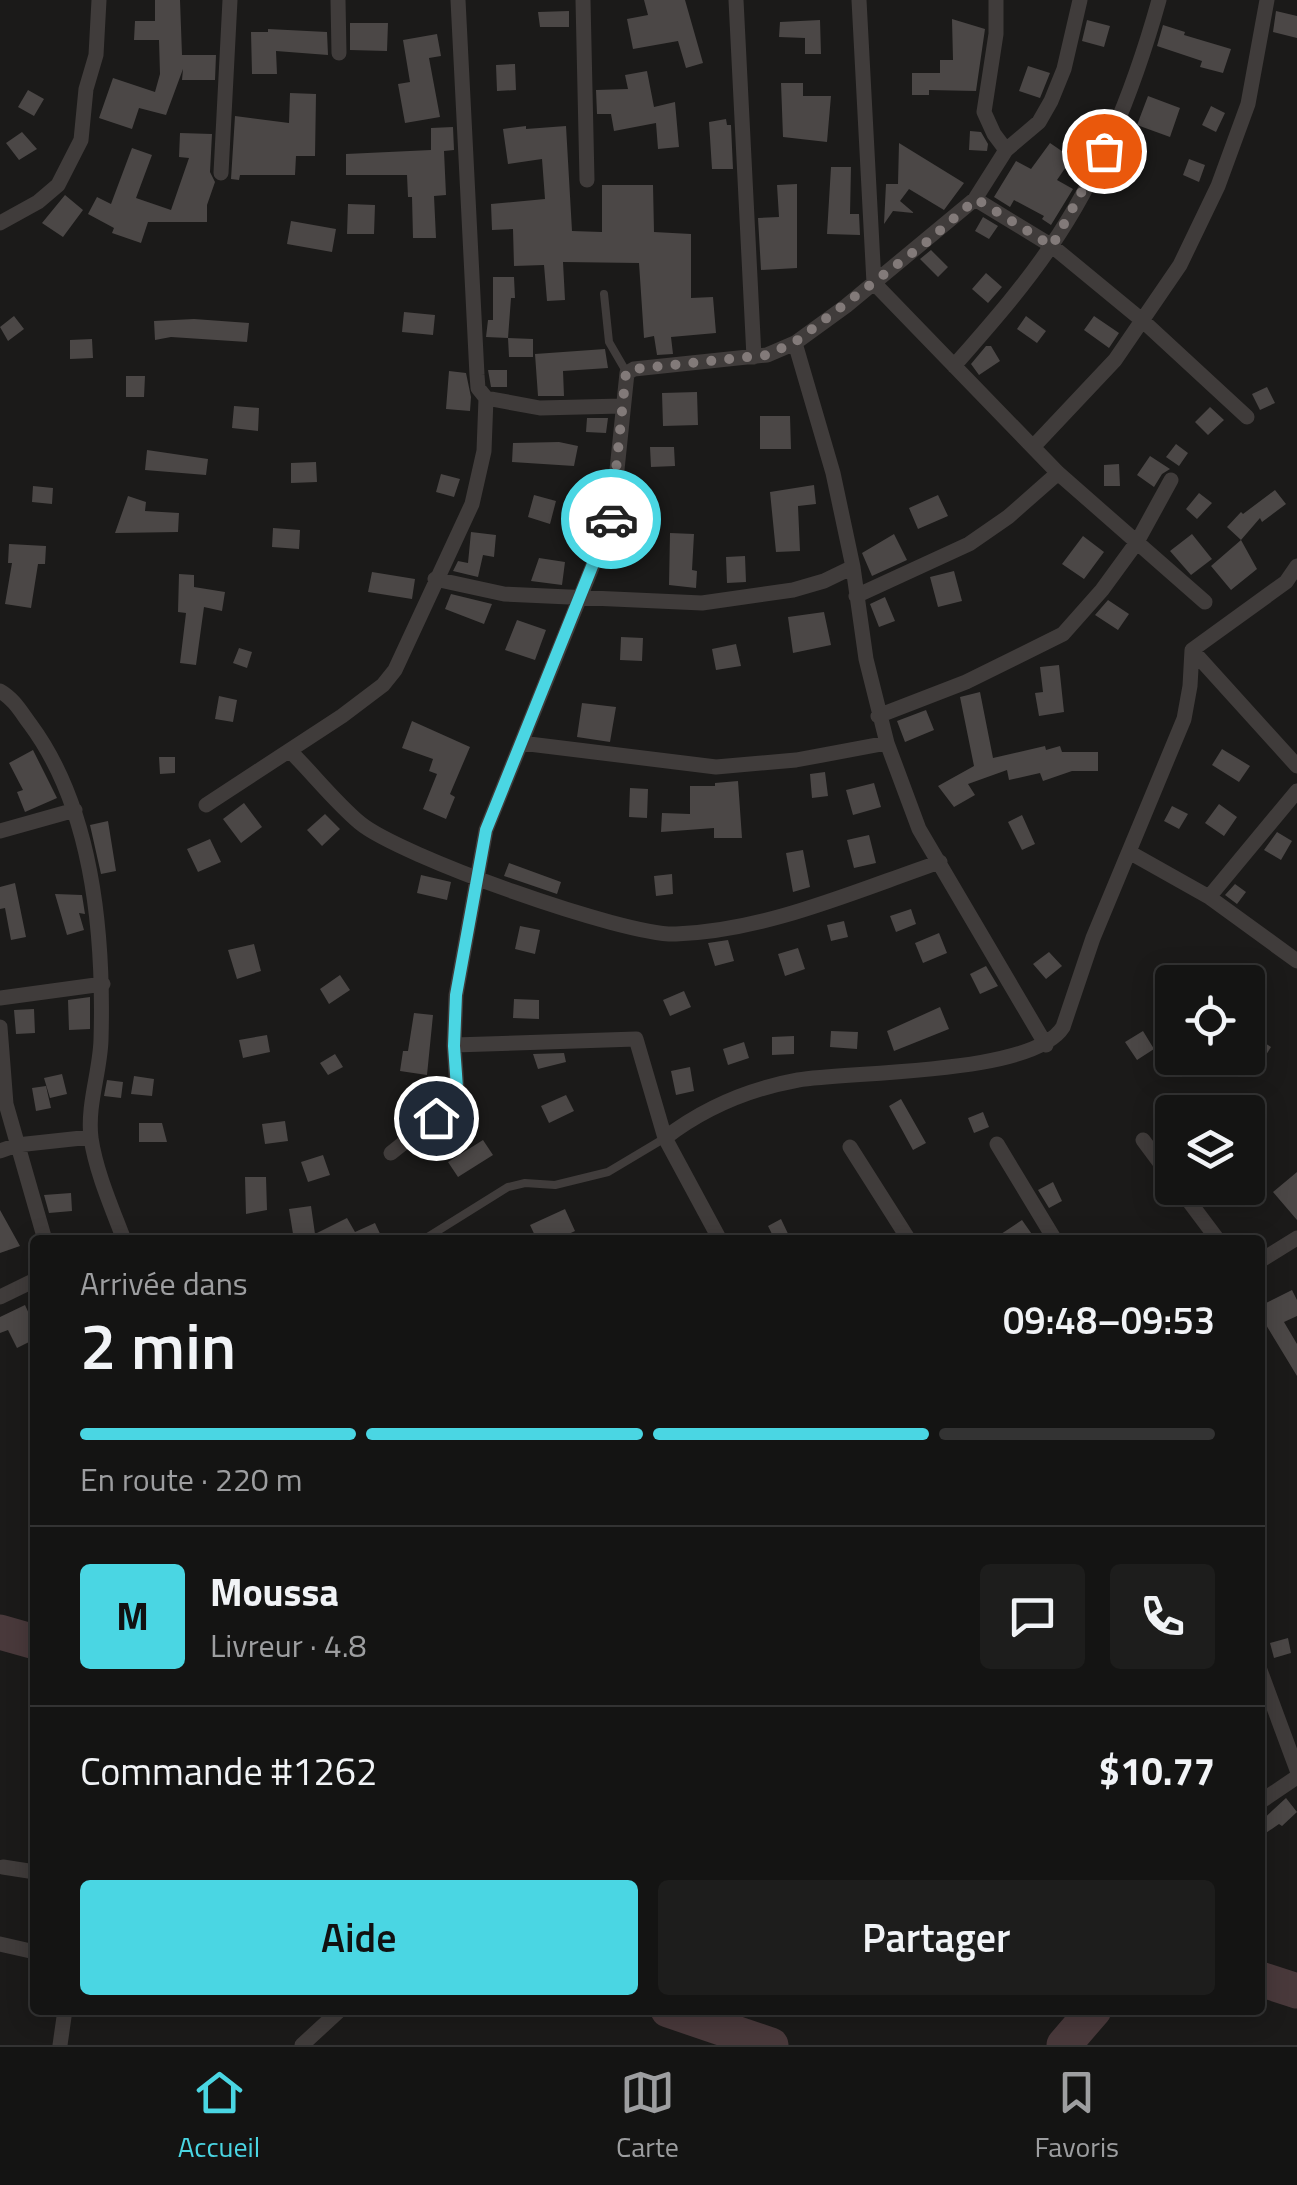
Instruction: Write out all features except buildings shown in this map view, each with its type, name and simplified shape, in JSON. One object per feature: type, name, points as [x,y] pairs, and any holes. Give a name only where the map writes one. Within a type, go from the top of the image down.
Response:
[{"type":"street","points":[[0,223],[38,202],[58,184],[80,140],[86,89],[96,55],[99,0]]},
{"type":"street","points":[[221,173],[230,0]]},
{"type":"street","points":[[338,0],[339,53]]},
{"type":"street","points":[[206,804],[291,752],[382,686],[395,670],[472,504],[484,451],[486,398],[478,388],[477,375],[458,0]]},
{"type":"street","points":[[583,0],[586,180]]},
{"type":"street","points":[[736,0],[754,357]]},
{"type":"street","points":[[859,0],[874,283],[1058,472],[1205,602]]},
{"type":"street","points":[[996,0],[996,34],[984,112],[1006,150]]},
{"type":"street","points":[[391,1153],[436,1118],[457,1088],[456,995],[486,830],[612,518],[626,372],[767,355],[795,342],[874,283],[976,199],[1006,150],[1039,122],[1064,69],[1080,0]]},
{"type":"street","points":[[954,366],[1052,246],[1121,117],[1159,0]]},
{"type":"street","points":[[1033,447],[1114,360],[1180,264],[1218,186],[1248,104],[1267,0]]},
{"type":"street","points":[[976,199],[1052,246],[1144,321],[1247,416]]},
{"type":"street","points":[[795,342],[833,472],[878,716],[918,830],[1046,1044]]},
{"type":"street","points":[[486,398],[540,408],[622,406]]},
{"type":"street","points":[[856,596],[969,544],[1008,517],[1058,472]]},
{"type":"street","points":[[878,716],[966,682],[1063,634],[1137,542],[1171,480]]},
{"type":"street","points":[[435,579],[504,594],[702,603],[793,590],[824,581],[853,566]]},
{"type":"street","points":[[1192,650],[1286,582],[1297,566]]},
{"type":"street","points":[[1192,650],[1297,766]]},
{"type":"street","points":[[665,1138],[723,1102],[760,1089],[797,1080],[901,1073],[985,1060],[1056,1038],[1064,1027],[1093,938],[1184,718],[1192,650]]},
{"type":"street","points":[[0,691],[10,696],[62,775],[88,867],[103,984],[100,1063],[92,1099],[91,1136],[122,1235]]},
{"type":"street","points":[[521,743],[716,767],[796,760],[887,743]]},
{"type":"street","points":[[291,752],[363,825],[476,876],[560,907],[672,934],[775,918],[940,862]]},
{"type":"street","points":[[1209,897],[1297,791]]},
{"type":"street","points":[[0,831],[75,810]]},
{"type":"street","points":[[1129,852],[1209,897],[1297,961]]},
{"type":"street","points":[[0,998],[103,984]]},
{"type":"street","points":[[0,1027],[6,1104],[43,1235]]},
{"type":"street","points":[[454,1046],[636,1039],[665,1138],[717,1235]]},
{"type":"street","points":[[0,1151],[17,1144],[91,1136]]},
{"type":"street","points":[[1143,1140],[1155,1156]]},
{"type":"street","points":[[997,1144],[1052,1235]]},
{"type":"street","points":[[850,1147],[907,1235]]},
{"type":"street","points":[[1192,1205],[1214,1235]]},
{"type":"street","points":[[1265,1258],[1297,1238]]},
{"type":"street","points":[[0,1296],[30,1282]]},
{"type":"street","points":[[1265,1684],[1297,1770]]},
{"type":"street","points":[[1265,1799],[1297,1777]]},
{"type":"street","points":[[3,1867],[30,1871]]},
{"type":"street","points":[[0,1944],[30,1951]]},
{"type":"street","points":[[60,2045],[64,2015]]},
{"type":"street","points":[[302,2045],[335,2015]]},
{"type":"lane","points":[[604,294],[609,342],[626,372]]},
{"type":"lane","points":[[432,1235],[508,1187],[555,1185],[608,1172],[665,1138]]},
{"type":"waterway","points":[[0,1632],[30,1641]]},
{"type":"waterway","points":[[1265,1981],[1297,1991]]},
{"type":"waterway","points":[[683,2015],[771,2045]]},
{"type":"waterway","points":[[1064,2045],[1090,2015]]},
{"type":"way so far","points":[[611,519],[626,372],[767,355],[795,342],[846,306],[976,199],[1052,246],[1104,151]]},
{"type":"route","points":[[436,1118],[457,1088],[456,995],[486,830],[611,519]]}]
